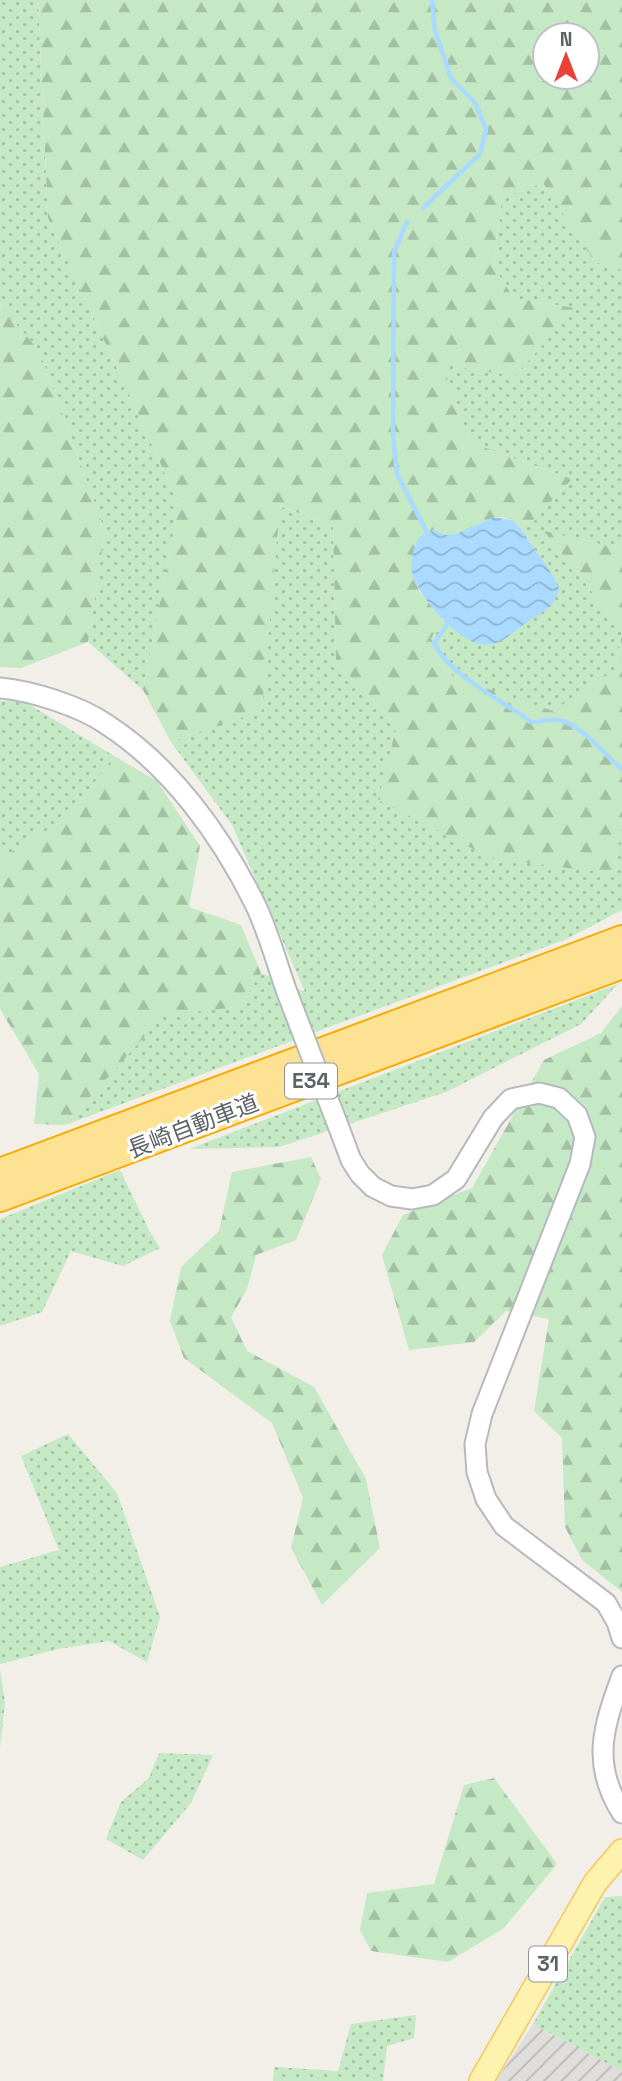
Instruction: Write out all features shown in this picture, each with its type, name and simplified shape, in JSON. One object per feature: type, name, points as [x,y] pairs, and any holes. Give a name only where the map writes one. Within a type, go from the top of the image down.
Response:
[{"type":"highway","name":"長崎自動車道","points":[[0,1172],[622,939]]},
{"type":"highway","name":"長崎自動車道","points":[[0,1198],[622,965]]},
{"type":"main road","name":"31","points":[[481,2081],[595,1883],[622,1851]]},
{"type":"street","points":[[0,688],[55,700],[104,722],[141,750],[182,792],[222,845],[256,905],[351,1160],[373,1187],[391,1196],[412,1199],[433,1195],[456,1179],[493,1118],[511,1099],[539,1093],[559,1098],[577,1115],[585,1137],[580,1164],[482,1414],[475,1444],[477,1472],[486,1499],[504,1526],[606,1604],[617,1622],[622,1638]]},
{"type":"street","points":[[622,1676],[603,1739],[604,1774],[622,1813]]},
{"type":"shaded area","points":[[533,2024],[622,2071],[622,2081],[496,2081]]},
{"type":"green space","points":[[0,0],[38,0],[48,218],[179,504],[143,690],[88,642],[105,531],[39,350],[0,306]]},
{"type":"green space","points":[[38,0],[622,0],[622,270],[595,262],[543,183],[502,198],[494,268],[514,298],[576,308],[515,376],[443,365],[469,442],[572,479],[535,519],[519,526],[499,517],[454,535],[444,535],[434,530],[424,534],[411,567],[419,591],[443,620],[427,644],[453,677],[553,711],[615,670],[622,634],[622,818],[614,874],[491,858],[378,800],[397,725],[336,663],[333,526],[280,506],[262,711],[171,742],[143,690],[179,504],[48,218]]},
{"type":"green space","points":[[543,183],[595,262],[622,270],[622,549],[545,532],[622,630],[622,634],[615,670],[553,712],[453,677],[426,643],[443,620],[448,623],[539,555],[519,526],[535,519],[572,479],[469,442],[443,365],[575,308],[514,298],[494,268],[502,198]]},
{"type":"green space","points":[[0,306],[39,350],[105,531],[88,642],[21,668],[0,667]]},
{"type":"green space","points":[[279,506],[333,526],[336,663],[397,725],[614,874],[622,818],[622,910],[569,938],[65,1125],[164,1014],[238,1007],[261,973],[305,992],[232,825],[171,742],[262,710]]},
{"type":"green space","points":[[544,531],[622,549],[622,630]]},
{"type":"green space","points":[[0,701],[25,702],[114,756],[68,818],[0,858]]},
{"type":"green space","points":[[114,756],[157,781],[200,846],[189,907],[241,925],[261,973],[239,1007],[164,1015],[65,1125],[34,1124],[39,1074],[0,1009],[0,858],[68,818]]},
{"type":"green space","points":[[618,984],[581,1024],[446,1092],[279,1147],[189,1149]]},
{"type":"green space","points":[[622,1006],[622,1592],[582,1560],[565,1527],[562,1438],[534,1411],[549,1319],[506,1311],[474,1342],[409,1350],[382,1255],[403,1215],[472,1188],[544,1060],[601,1033]]},
{"type":"green space","points":[[311,1157],[321,1179],[296,1240],[256,1255],[247,1289],[231,1317],[247,1351],[314,1387],[366,1479],[380,1548],[322,1605],[291,1548],[303,1498],[272,1423],[184,1358],[170,1321],[181,1267],[219,1231],[232,1172]]},
{"type":"green space","points":[[120,1170],[160,1248],[123,1266],[71,1251],[42,1312],[0,1326],[0,1219]]},
{"type":"green space","points":[[68,1434],[117,1493],[160,1617],[147,1662],[109,1641],[58,1649],[0,1664],[0,1567],[59,1550],[21,1456]]},
{"type":"green space","points":[[0,1669],[5,1702],[0,1748]]},
{"type":"green space","points":[[159,1753],[213,1755],[191,1803],[143,1860],[106,1839],[121,1802],[149,1778]]},
{"type":"green space","points":[[494,1778],[557,1864],[504,1928],[448,1962],[371,1951],[360,1930],[367,1893],[434,1884],[464,1785]]},
{"type":"green space","points":[[622,1896],[622,2071],[533,2024],[605,1897]]},
{"type":"green space","points":[[416,2015],[414,2038],[387,2046],[383,2081],[273,2081],[274,2067],[338,2071],[351,2024]]},
{"type":"water","points":[[494,517],[512,520],[519,526],[559,588],[551,605],[543,612],[502,640],[485,645],[463,636],[439,615],[419,589],[413,577],[411,562],[420,536],[434,530],[445,535],[454,535]]},
{"type":"waterway","points":[[423,208],[480,154],[486,130],[476,104],[451,78],[435,30],[432,0]]},
{"type":"waterway","points":[[407,222],[394,252],[393,435],[397,474],[429,536]]},
{"type":"waterway","points":[[451,619],[434,643],[450,665],[530,722],[558,720],[575,727],[622,769]]}]
